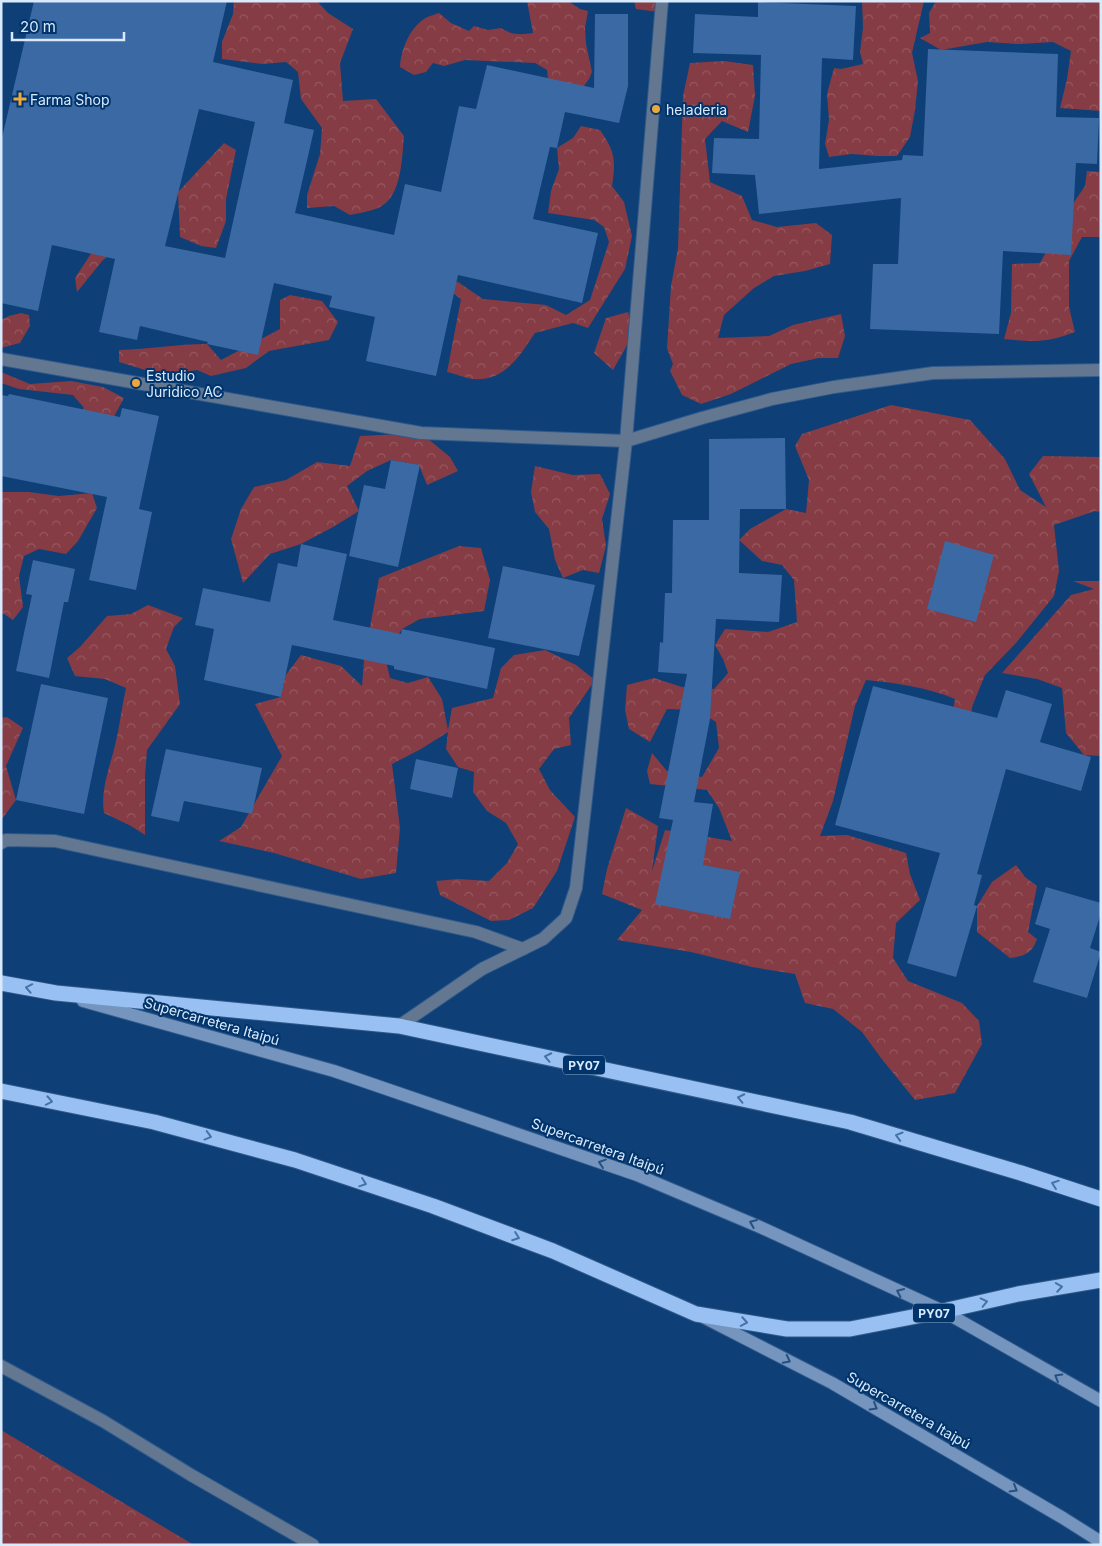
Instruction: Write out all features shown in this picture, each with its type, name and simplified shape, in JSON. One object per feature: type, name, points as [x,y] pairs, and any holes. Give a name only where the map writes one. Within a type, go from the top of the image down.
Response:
[{"type":"highway","name":"PY07","points":[[1,983],[56,993],[399,1026],[850,1122],[1101,1199]]},
{"type":"highway","name":"PY07","points":[[1,1091],[154,1122],[295,1160],[433,1206],[553,1251],[696,1314],[787,1329],[850,1329],[1018,1294],[1101,1280]]},
{"type":"street","points":[[399,1026],[482,969],[542,939],[566,918],[576,888],[626,441],[662,1]]},
{"type":"street","points":[[1,359],[421,433],[626,441],[772,399],[834,387],[953,372],[1101,370]]},
{"type":"street","points":[[1,843],[6,840],[55,840],[476,932],[522,949]]},
{"type":"street","name":"Supercarretera Itaipú","points":[[56,993],[334,1071],[637,1175],[760,1226],[943,1311],[1101,1401]]},
{"type":"street","name":"Supercarretera Itaipú","points":[[696,1314],[832,1383],[1101,1542]]},
{"type":"street","points":[[1,1366],[103,1421],[191,1475],[313,1545]]},
{"type":"green space","points":[[234,1],[317,1],[328,13],[353,29],[340,63],[343,101],[376,99],[404,136],[400,175],[393,194],[387,202],[370,211],[350,215],[334,206],[307,208],[307,195],[320,154],[322,128],[301,99],[298,72],[286,62],[263,64],[222,59],[222,42],[233,14]]},
{"type":"green space","points":[[527,1],[568,1],[580,9],[588,11],[585,28],[586,44],[592,72],[578,94],[549,91],[547,70],[535,63],[465,60],[444,66],[433,63],[426,72],[414,75],[400,67],[402,54],[410,34],[426,18],[439,13],[451,23],[469,31],[474,26],[488,30],[501,28],[516,34],[533,33]]},
{"type":"green space","points":[[634,1],[657,1],[658,12],[636,9]]},
{"type":"green space","points":[[862,1],[924,1],[912,53],[918,81],[910,137],[897,156],[852,154],[829,157],[825,144],[829,120],[827,94],[834,68],[841,69],[863,64],[860,52],[863,28]]},
{"type":"green space","points":[[936,1],[1101,1],[1101,111],[1060,108],[1071,51],[1053,42],[1020,44],[987,42],[941,50],[920,38],[930,33],[929,13]]},
{"type":"green space","points":[[724,61],[753,65],[755,96],[748,132],[722,121],[705,139],[710,182],[742,196],[752,220],[777,227],[816,223],[832,235],[830,264],[805,271],[774,276],[754,288],[724,315],[718,338],[769,336],[793,325],[841,314],[845,336],[838,358],[819,358],[791,364],[731,394],[701,404],[682,395],[670,371],[673,364],[667,348],[671,286],[678,248],[683,96],[690,63]]},
{"type":"green space","points":[[581,126],[600,130],[609,144],[613,156],[612,186],[624,202],[632,236],[625,269],[588,328],[573,323],[535,333],[517,358],[503,372],[494,376],[484,379],[473,379],[447,372],[461,299],[442,285],[458,282],[483,299],[546,305],[566,315],[590,300],[609,242],[604,227],[594,220],[548,213],[551,191],[559,169],[557,148],[573,138]]},
{"type":"green space","points":[[224,143],[236,150],[226,199],[226,221],[216,248],[201,246],[180,237],[178,192]]},
{"type":"green space","points":[[1087,171],[1101,172],[1101,237],[1082,237],[1069,261],[1069,307],[1075,332],[1040,341],[1004,339],[1011,313],[1012,264],[1040,263],[1072,205],[1085,186]]},
{"type":"green space","points":[[129,241],[103,260],[77,292],[75,278],[96,246]]},
{"type":"green space","points":[[290,295],[322,301],[338,322],[329,340],[269,351],[246,368],[211,376],[197,370],[155,373],[119,362],[119,350],[196,344],[207,344],[221,360],[280,329],[280,300]]},
{"type":"green space","points":[[628,312],[632,329],[626,347],[613,370],[594,353],[606,318]]},
{"type":"green space","points":[[21,313],[29,315],[30,326],[20,343],[1,348],[1,320]]},
{"type":"green space","points":[[1,372],[30,384],[71,381],[103,387],[124,398],[111,422],[68,429],[84,408],[73,395],[19,389],[1,383]]},
{"type":"green space","points":[[891,405],[970,420],[1005,459],[1020,490],[1046,507],[1029,474],[1043,456],[1101,457],[1101,512],[1095,511],[1054,525],[1059,571],[1054,596],[1016,643],[985,675],[972,707],[970,731],[950,728],[955,699],[900,684],[866,680],[855,706],[833,801],[820,836],[847,835],[906,853],[910,874],[920,900],[896,923],[893,958],[908,981],[962,1003],[979,1021],[982,1044],[955,1093],[915,1100],[862,1032],[833,1009],[805,1003],[795,974],[752,967],[691,952],[617,940],[642,910],[602,894],[607,869],[626,808],[658,826],[652,871],[665,830],[732,841],[719,808],[707,790],[650,784],[647,771],[652,753],[667,771],[702,777],[719,748],[716,722],[697,710],[667,709],[650,742],[629,729],[625,710],[627,685],[654,678],[682,687],[714,689],[728,673],[715,645],[725,629],[768,632],[797,622],[794,580],[782,565],[762,561],[739,540],[750,529],[786,509],[806,513],[809,480],[795,446],[802,434]]},
{"type":"green space","points":[[421,433],[450,457],[458,471],[427,485],[419,465],[391,460],[367,471],[347,486],[359,511],[301,544],[270,554],[243,583],[231,539],[241,509],[254,487],[286,480],[317,462],[350,466],[360,436]]},
{"type":"green space","points":[[535,466],[573,475],[600,474],[610,494],[602,519],[606,546],[599,573],[583,570],[563,578],[555,560],[549,529],[535,512],[531,492]]},
{"type":"green space","points":[[1,492],[29,492],[59,496],[92,493],[97,508],[78,541],[66,554],[39,549],[24,556],[19,576],[23,607],[13,620],[1,612]]},
{"type":"green space","points":[[459,546],[481,548],[490,580],[484,611],[420,619],[402,629],[385,657],[390,678],[408,683],[428,677],[442,699],[448,730],[452,708],[493,698],[501,668],[514,655],[545,650],[576,665],[595,680],[569,718],[571,745],[554,749],[539,769],[550,790],[575,817],[557,871],[533,908],[509,920],[491,921],[440,895],[436,881],[458,879],[489,881],[507,863],[518,844],[506,823],[487,811],[473,792],[474,772],[458,767],[446,749],[448,732],[392,764],[400,828],[396,873],[361,879],[274,853],[219,841],[241,827],[282,756],[255,704],[281,697],[285,676],[301,655],[341,666],[362,686],[364,660],[379,578]]},
{"type":"green space","points":[[1073,581],[1101,581],[1101,756],[1084,755],[1066,733],[1062,688],[1037,679],[1002,673],[1071,595],[1094,589]]},
{"type":"green space","points":[[148,605],[183,618],[174,627],[166,649],[175,666],[180,704],[147,750],[145,835],[104,813],[103,795],[126,688],[105,679],[75,676],[67,658],[80,647],[107,616],[131,614]]},
{"type":"green space","points":[[7,717],[23,728],[6,766],[16,800],[2,819],[1,718]]},
{"type":"green space","points":[[1016,865],[1025,877],[1037,886],[1028,932],[1037,939],[1030,951],[1010,958],[977,932],[977,906],[992,882]]},
{"type":"green space","points":[[1,1430],[194,1545],[1,1545]]},
{"type":"building","points":[[34,1],[227,1],[213,62],[293,80],[284,123],[314,130],[295,213],[394,235],[405,184],[441,192],[459,106],[476,109],[487,65],[594,88],[595,14],[628,14],[628,86],[619,123],[565,112],[557,148],[550,147],[533,219],[598,233],[582,303],[458,275],[436,376],[366,361],[375,317],[329,307],[332,296],[274,283],[258,355],[140,326],[137,340],[99,332],[115,259],[52,245],[38,311],[1,303],[1,142]],"holes":[[[199,109],[255,122],[225,258],[165,246]]]},
{"type":"building","points":[[758,2],[856,6],[853,60],[822,58],[819,169],[902,160],[903,155],[923,156],[928,49],[1058,54],[1056,117],[1099,118],[1097,164],[1076,163],[1071,255],[1003,251],[999,334],[870,329],[873,264],[898,264],[901,198],[759,214],[755,175],[712,173],[714,138],[759,139],[761,55],[693,53],[695,14],[758,17]]},
{"type":"building","points":[[9,394],[120,417],[122,408],[159,416],[139,509],[152,512],[136,590],[89,580],[107,497],[1,476],[1,395],[8,396]]},
{"type":"building","points":[[785,438],[786,509],[740,509],[739,573],[782,575],[779,622],[716,619],[710,719],[694,802],[713,804],[703,865],[740,872],[730,919],[655,904],[673,820],[659,818],[687,674],[658,672],[660,642],[663,643],[665,593],[672,593],[673,520],[709,520],[709,439]]},
{"type":"building","points":[[391,460],[420,465],[398,567],[349,556],[364,485],[385,489]]},
{"type":"building","points":[[945,541],[994,555],[976,622],[927,609]]},
{"type":"building","points":[[301,544],[347,554],[333,620],[401,634],[402,629],[495,648],[487,689],[394,669],[394,666],[292,645],[281,697],[204,680],[214,629],[195,625],[203,588],[270,602],[278,563],[297,567]]},
{"type":"building","points":[[33,560],[75,569],[68,602],[64,602],[49,678],[16,671],[32,595],[26,594]]},
{"type":"building","points":[[503,566],[595,585],[579,656],[488,638]]},
{"type":"building","points":[[41,684],[108,698],[84,814],[16,800]]},
{"type":"building","points":[[873,686],[997,718],[1006,690],[1052,704],[1040,742],[1091,757],[1081,791],[1006,769],[977,874],[982,875],[974,905],[977,906],[956,977],[907,963],[940,853],[835,825]]},
{"type":"building","points":[[166,749],[262,768],[252,814],[184,801],[179,822],[151,816]]},
{"type":"building","points":[[416,759],[458,768],[452,798],[410,789]]},
{"type":"building","points":[[1046,887],[1101,903],[1101,913],[1090,948],[1101,952],[1087,998],[1033,982],[1050,929],[1035,924]]},
{"type":"place","name":"Farma Shop","points":[[20,99]]},
{"type":"place","name":"heladeria","points":[[656,109]]},
{"type":"place","name":"Estudio Juridico AC","points":[[136,383]]}]
